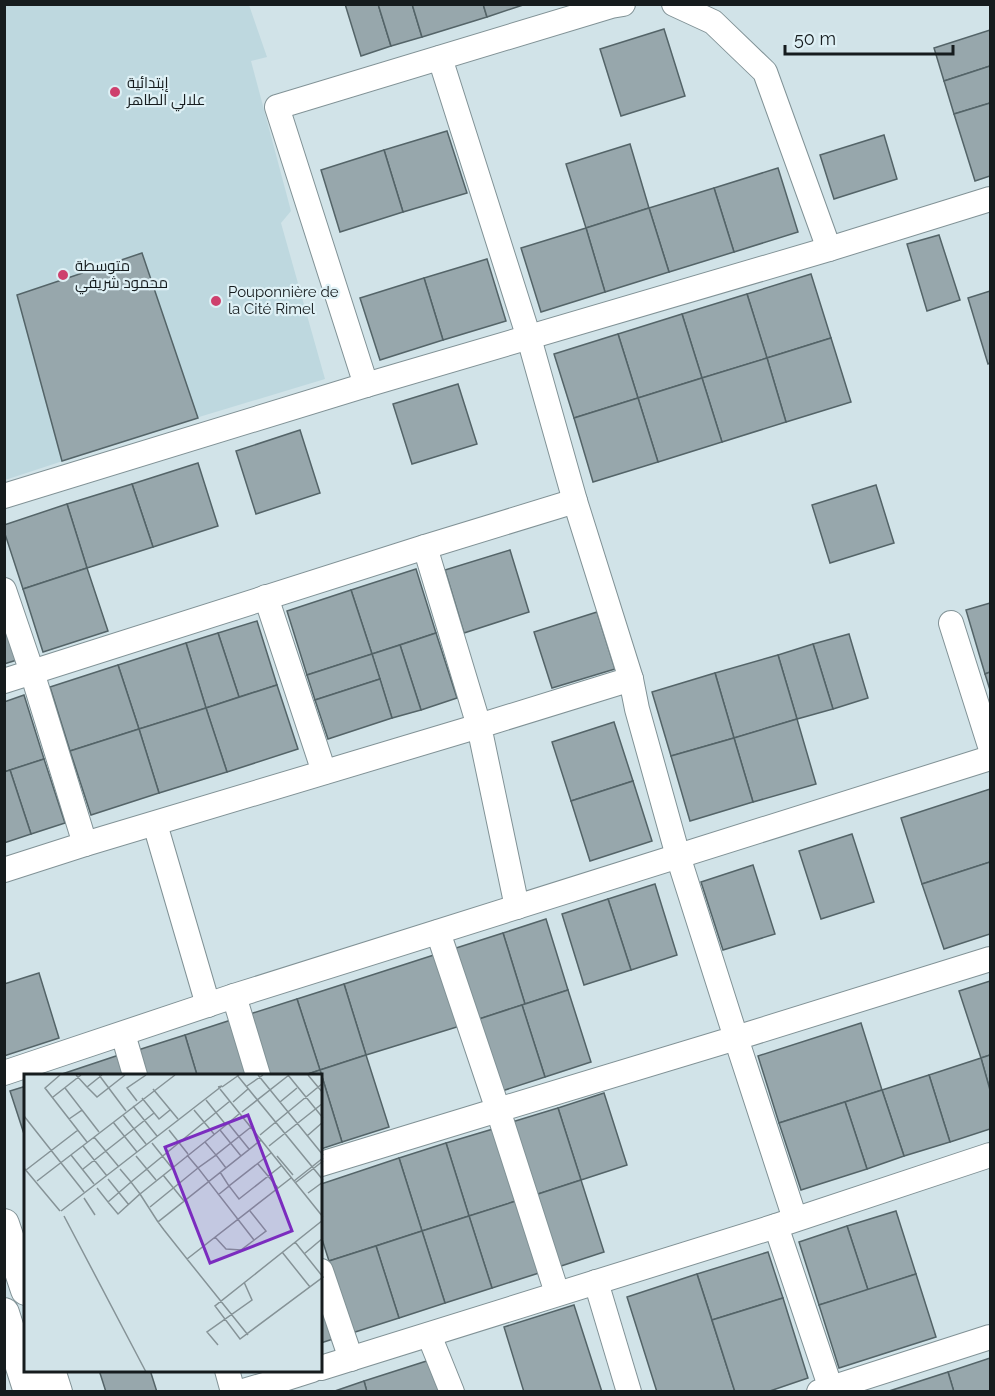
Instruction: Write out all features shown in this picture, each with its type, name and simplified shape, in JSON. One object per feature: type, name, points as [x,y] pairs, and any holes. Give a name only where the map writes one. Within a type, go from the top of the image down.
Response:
[{"type":"main road","points":[[4,1224],[20,1256],[24,1279]]},
{"type":"main road","points":[[4,1313],[28,1392]]},
{"type":"main road","points":[[50,1372],[57,1392]]},
{"type":"street","points":[[366,385],[277,107],[623,4]]},
{"type":"street","points":[[674,4],[713,22],[765,72],[829,249]]},
{"type":"street","points":[[440,58],[530,338],[575,501],[631,679],[678,856],[736,1038],[827,1390],[990,1337]]},
{"type":"street","points":[[4,496],[366,385],[829,249],[990,199]]},
{"type":"street","points":[[4,681],[575,501]]},
{"type":"street","points":[[425,547],[479,726],[517,907]]},
{"type":"street","points":[[4,590],[86,844]]},
{"type":"street","points":[[266,597],[324,772]]},
{"type":"street","points":[[951,623],[990,746]]},
{"type":"street","points":[[4,870],[631,679]]},
{"type":"street","points":[[4,1073],[234,996],[990,758]]},
{"type":"street","points":[[155,824],[208,1005]]},
{"type":"street","points":[[438,932],[557,1293]]},
{"type":"street","points":[[322,1164],[990,959]]},
{"type":"street","points":[[234,996],[258,1074]]},
{"type":"street","points":[[123,1034],[135,1074]]},
{"type":"street","points":[[322,1368],[785,1223],[990,1155]]},
{"type":"street","points":[[322,1274],[351,1359]]},
{"type":"street","points":[[596,1282],[628,1392]]},
{"type":"street","points":[[429,1335],[452,1392]]},
{"type":"street","points":[[227,1372],[233,1392]]},
{"type":"street","points":[[240,1392],[272,1387],[310,1372]]},
{"type":"shaded area","points":[[4,5],[249,5],[267,57],[251,61],[291,211],[281,223],[325,379],[166,427],[5,480]]},
{"type":"building","points":[[345,4],[378,4],[391,46],[361,56]]},
{"type":"building","points":[[378,4],[412,4],[422,37],[391,46]]},
{"type":"building","points":[[412,4],[483,4],[487,17],[422,37]]},
{"type":"building","points":[[483,4],[526,4],[487,17]]},
{"type":"building","points":[[664,29],[685,96],[621,116],[600,49]]},
{"type":"building","points":[[990,30],[990,66],[944,81],[934,48]]},
{"type":"building","points":[[990,66],[990,103],[954,114],[944,81]]},
{"type":"building","points":[[990,103],[990,176],[975,181],[954,114]]},
{"type":"building","points":[[447,131],[467,193],[403,212],[384,150]]},
{"type":"building","points":[[884,135],[897,179],[834,199],[820,155]]},
{"type":"building","points":[[630,144],[649,208],[586,228],[566,164]]},
{"type":"building","points":[[384,150],[403,212],[340,232],[321,170]]},
{"type":"building","points":[[778,168],[798,232],[734,252],[714,188]]},
{"type":"building","points":[[714,188],[734,252],[669,272],[649,208]]},
{"type":"building","points":[[649,208],[669,272],[605,292],[586,228]]},
{"type":"building","points":[[586,228],[605,292],[541,312],[521,248]]},
{"type":"building","points":[[939,235],[960,300],[927,311],[907,244]]},
{"type":"building","points":[[142,253],[198,418],[62,461],[17,295]]},
{"type":"building","points":[[487,259],[506,321],[443,340],[424,278]]},
{"type":"building","points":[[811,274],[831,338],[767,358],[747,294]]},
{"type":"building","points":[[424,278],[443,340],[380,360],[360,298]]},
{"type":"building","points":[[990,291],[990,363],[988,364],[968,298]]},
{"type":"building","points":[[747,294],[767,358],[702,378],[682,314]]},
{"type":"building","points":[[682,314],[702,378],[638,398],[618,334]]},
{"type":"building","points":[[618,334],[638,398],[574,418],[554,354]]},
{"type":"building","points":[[831,338],[851,402],[786,422],[767,358]]},
{"type":"building","points":[[767,358],[786,422],[722,442],[702,378]]},
{"type":"building","points":[[702,378],[722,442],[658,462],[638,398]]},
{"type":"building","points":[[458,384],[477,444],[412,464],[393,404]]},
{"type":"building","points":[[638,398],[658,462],[593,482],[574,418]]},
{"type":"building","points":[[300,430],[320,493],[256,514],[236,451]]},
{"type":"building","points":[[198,463],[218,526],[153,547],[132,484]]},
{"type":"building","points":[[132,484],[153,547],[87,568],[67,504]]},
{"type":"building","points":[[876,485],[894,543],[830,563],[812,505]]},
{"type":"building","points":[[67,504],[87,568],[23,589],[4,525]]},
{"type":"building","points":[[510,550],[529,612],[464,633],[445,570]]},
{"type":"building","points":[[87,568],[108,631],[43,652],[23,589]]},
{"type":"building","points":[[416,569],[436,633],[372,654],[351,590]]},
{"type":"building","points":[[351,590],[372,654],[307,675],[287,611]]},
{"type":"building","points":[[990,603],[990,672],[985,674],[966,610]]},
{"type":"building","points":[[597,612],[615,669],[552,688],[534,632]]},
{"type":"building","points":[[257,621],[277,685],[239,697],[218,633]]},
{"type":"building","points":[[4,623],[17,660],[4,664]]},
{"type":"building","points":[[218,633],[239,697],[206,708],[186,643]]},
{"type":"building","points":[[436,633],[457,698],[421,710],[400,645]]},
{"type":"building","points":[[849,634],[868,698],[833,709],[813,644]]},
{"type":"building","points":[[186,643],[206,708],[139,729],[118,665]]},
{"type":"building","points":[[813,644],[833,709],[797,719],[778,655]]},
{"type":"building","points":[[400,645],[421,710],[392,718],[372,654]]},
{"type":"building","points":[[372,654],[380,679],[315,700],[307,675]]},
{"type":"building","points":[[778,655],[797,719],[734,738],[715,673]]},
{"type":"building","points":[[118,665],[139,729],[70,751],[50,687]]},
{"type":"building","points":[[990,672],[990,690],[985,674]]},
{"type":"building","points":[[715,673],[734,738],[671,756],[652,692]]},
{"type":"building","points":[[380,679],[392,718],[328,739],[315,700]]},
{"type":"building","points":[[277,685],[298,749],[227,772],[206,708]]},
{"type":"building","points":[[24,695],[44,759],[4,772],[4,702]]},
{"type":"building","points":[[206,708],[227,772],[159,793],[139,729]]},
{"type":"building","points":[[797,719],[816,784],[753,802],[734,738]]},
{"type":"building","points":[[614,722],[633,781],[571,801],[552,742]]},
{"type":"building","points":[[139,729],[159,793],[91,815],[70,751]]},
{"type":"building","points":[[734,738],[753,802],[690,821],[671,756]]},
{"type":"building","points":[[44,759],[65,823],[31,834],[10,770]]},
{"type":"building","points":[[10,770],[31,834],[4,843],[4,772]]},
{"type":"building","points":[[633,781],[652,841],[590,861],[571,801]]},
{"type":"building","points":[[990,789],[990,862],[922,884],[901,818]]},
{"type":"building","points":[[852,834],[874,902],[821,919],[799,851]]},
{"type":"building","points":[[990,862],[990,934],[944,949],[922,884]]},
{"type":"building","points":[[753,865],[775,934],[723,950],[701,882]]},
{"type":"building","points":[[655,884],[677,955],[631,970],[608,899]]},
{"type":"building","points":[[608,899],[631,970],[584,985],[562,914]]},
{"type":"building","points":[[546,919],[568,990],[525,1004],[503,933]]},
{"type":"building","points":[[503,933],[525,1004],[476,1020],[453,949]]},
{"type":"building","points":[[437,954],[460,1026],[366,1055],[344,984]]},
{"type":"building","points":[[39,973],[59,1038],[4,1056],[4,984]]},
{"type":"building","points":[[990,981],[990,1055],[981,1058],[959,991]]},
{"type":"building","points":[[344,984],[366,1055],[320,1070],[297,999]]},
{"type":"building","points":[[568,990],[591,1062],[545,1077],[522,1005]]},
{"type":"building","points":[[297,999],[320,1070],[308,1074],[269,1074],[250,1014]]},
{"type":"building","points":[[522,1005],[545,1077],[499,1092],[476,1020]]},
{"type":"building","points":[[231,1020],[249,1074],[197,1074],[185,1035]]},
{"type":"building","points":[[861,1023],[882,1090],[779,1123],[758,1056]]},
{"type":"building","points":[[185,1035],[197,1074],[146,1074],[138,1050]]},
{"type":"building","points":[[119,1055],[126,1074],[62,1074]]},
{"type":"building","points":[[366,1055],[389,1127],[342,1142],[320,1070]]},
{"type":"building","points":[[990,1055],[990,1090],[981,1058]]},
{"type":"building","points":[[981,1058],[990,1090],[990,1129],[950,1142],[929,1075]]},
{"type":"building","points":[[320,1070],[321,1074],[308,1074]]},
{"type":"building","points":[[929,1075],[950,1142],[904,1156],[882,1090]]},
{"type":"building","points":[[322,1077],[342,1142],[322,1149]]},
{"type":"building","points":[[24,1087],[24,1134],[10,1091]]},
{"type":"building","points":[[882,1090],[904,1156],[867,1169],[845,1102]]},
{"type":"building","points":[[604,1093],[627,1165],[581,1180],[558,1108]]},
{"type":"building","points":[[845,1102],[867,1169],[801,1190],[779,1123]]},
{"type":"building","points":[[558,1108],[581,1180],[535,1195],[512,1122]]},
{"type":"building","points":[[493,1129],[516,1201],[469,1216],[446,1143]]},
{"type":"building","points":[[446,1143],[469,1216],[422,1231],[399,1158]]},
{"type":"building","points":[[399,1158],[422,1231],[329,1261],[322,1239],[322,1184]]},
{"type":"building","points":[[581,1180],[604,1252],[558,1267],[535,1195]]},
{"type":"building","points":[[516,1201],[539,1273],[492,1288],[469,1216]]},
{"type":"building","points":[[896,1211],[916,1274],[868,1290],[847,1226]]},
{"type":"building","points":[[469,1216],[492,1288],[445,1303],[422,1231]]},
{"type":"building","points":[[847,1226],[868,1290],[819,1305],[799,1242]]},
{"type":"building","points":[[422,1231],[445,1303],[399,1318],[376,1246]]},
{"type":"building","points":[[376,1246],[399,1318],[352,1333],[329,1261]]},
{"type":"building","points":[[768,1252],[783,1298],[712,1320],[697,1274]]},
{"type":"building","points":[[697,1274],[735,1392],[657,1392],[627,1297]]},
{"type":"building","points":[[916,1274],[936,1337],[839,1368],[819,1305]]},
{"type":"building","points":[[783,1298],[808,1378],[767,1392],[735,1392],[712,1320]]},
{"type":"building","points":[[322,1303],[333,1339],[322,1343]]},
{"type":"building","points":[[574,1305],[602,1392],[524,1392],[504,1327]]},
{"type":"building","points":[[436,1358],[446,1392],[367,1392],[364,1381]]},
{"type":"building","points":[[990,1358],[990,1392],[954,1392],[948,1372]]},
{"type":"building","points":[[100,1372],[151,1372],[157,1392],[106,1392]]},
{"type":"building","points":[[948,1372],[954,1392],[886,1392]]},
{"type":"building","points":[[364,1381],[367,1392],[332,1392]]},
{"type":"place","name":"إبتدائية علالي الطاهر","points":[[115,92]]},
{"type":"place","name":"متوسطة محمود شريفي","points":[[63,275]]},
{"type":"place","name":"Pouponnière de la Cité Rimel","points":[[216,301]]}]
